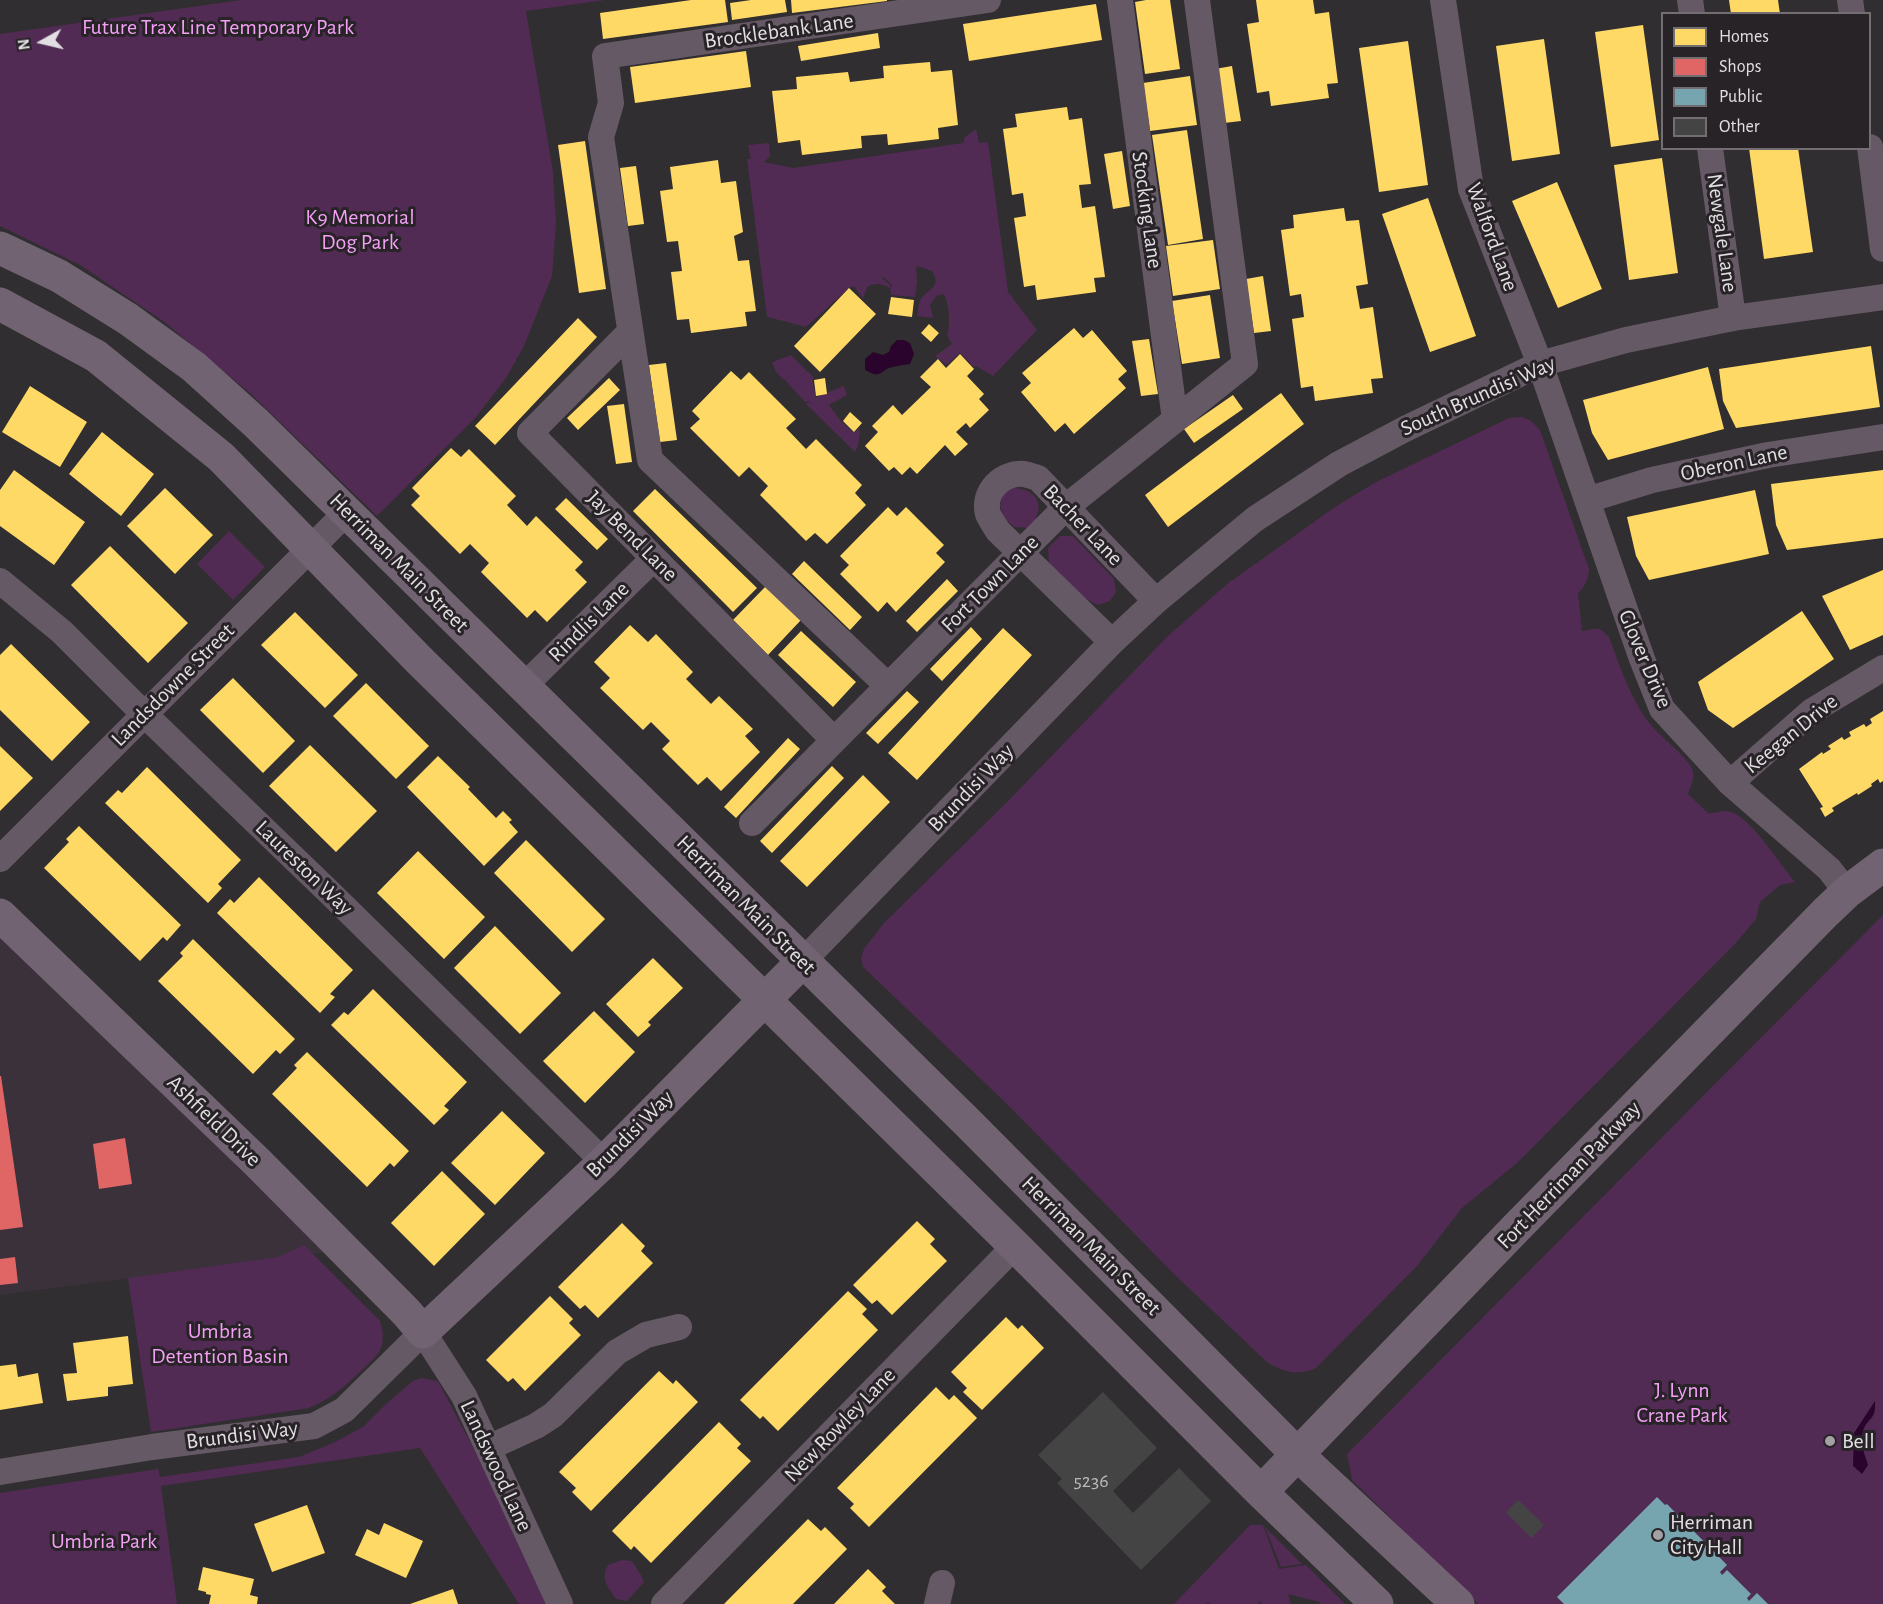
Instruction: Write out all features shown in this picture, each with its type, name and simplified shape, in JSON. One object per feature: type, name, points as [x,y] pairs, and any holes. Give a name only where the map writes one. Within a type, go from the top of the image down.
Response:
[{"type":"main road","name":"Herriman Main Street","points":[[0,248],[59,276],[128,319],[194,367],[256,423],[968,1123],[1298,1455],[1458,1604]]},
{"type":"main road","points":[[0,304],[96,356],[221,457],[419,660],[1377,1604]]},
{"type":"main road","name":"Fort Herriman Parkway","points":[[1262,1492],[1517,1227],[1847,892],[1883,864]]},
{"type":"main road","name":"Ashfield Drive","points":[[0,915],[257,1162],[399,1304],[423,1332]]},
{"type":"main road","name":"Brundisi Way","points":[[423,1332],[604,1161],[803,961]]},
{"type":"street","name":"Brocklebank Lane","points":[[630,332],[601,136],[611,103],[605,57],[988,0]]},
{"type":"street","name":"Stocking Lane","points":[[1120,0],[1175,420]]},
{"type":"street","name":"Fort Town Lane","points":[[752,823],[1066,507],[1245,364],[1197,0]]},
{"type":"street","name":"Walford Lane","points":[[1443,0],[1471,189],[1540,364]]},
{"type":"street","name":"Newgale Lane","points":[[1710,150],[1733,318]]},
{"type":"street","points":[[1869,150],[1883,249]]},
{"type":"street","name":"South Brundisi Way","points":[[1156,601],[1255,519],[1339,464],[1405,429],[1540,364],[1626,340],[1733,318],[1883,297]]},
{"type":"street","name":"Jay Bend Lane","points":[[630,332],[530,433],[834,740]]},
{"type":"street","points":[[630,332],[650,460],[888,686]]},
{"type":"street","name":"Glover Drive","points":[[1540,364],[1641,659],[1662,709],[1730,783],[1829,869],[1847,892]]},
{"type":"street","name":"Oberon Lane","points":[[1587,500],[1652,480],[1768,455],[1883,437]]},
{"type":"street","name":"Bacher Lane","points":[[1112,642],[998,531],[988,514],[988,495],[995,486],[1006,476],[1024,474],[1038,478],[1156,601]]},
{"type":"street","name":"Landsdowne Street","points":[[0,859],[347,512]]},
{"type":"street","name":"Rindlis Lane","points":[[524,686],[654,558]]},
{"type":"street","name":"Laureston Way","points":[[0,581],[62,632],[604,1161]]},
{"type":"street","name":"Brundisi Way","points":[[803,961],[1112,642],[1156,601]]},
{"type":"street","name":"Keegan Drive","points":[[1730,783],[1812,711],[1883,668]]},
{"type":"street","name":"New Rowley Lane","points":[[664,1604],[1016,1246]]},
{"type":"street","points":[[488,1448],[536,1426],[553,1415],[617,1352],[646,1335],[680,1327]]},
{"type":"street","name":"Brundisi Way","points":[[0,1472],[152,1447],[314,1426],[344,1410],[423,1332]]},
{"type":"street","name":"Landswood Lane","points":[[423,1332],[464,1396],[560,1604]]},
{"type":"shaded area","points":[[897,340],[910,343],[914,354],[910,364],[889,368],[878,374],[865,370],[865,359],[873,352],[883,355],[889,352]]},
{"type":"shaded area","points":[[0,915],[345,1250],[0,1295]]},
{"type":"shaded area","points":[[1875,1401],[1873,1416],[1865,1426],[1862,1435],[1868,1465],[1862,1474],[1853,1466],[1854,1433]]},
{"type":"green space","name":"K9 Memorial Dog Park","points":[[241,0],[605,0],[526,11],[553,172],[556,223],[552,276],[524,346],[506,378],[476,417],[377,516],[251,394],[163,321],[80,265],[0,226],[0,34]]},
{"type":"green space","points":[[976,129],[979,143],[988,142],[1008,292],[1037,330],[993,376],[974,367],[960,353],[946,365],[935,356],[952,344],[947,335],[949,320],[947,303],[944,294],[936,296],[930,305],[933,318],[917,316],[920,301],[936,281],[932,271],[917,266],[915,297],[891,295],[892,285],[882,276],[891,286],[890,288],[879,284],[870,285],[863,299],[854,286],[849,288],[806,327],[767,317],[747,159],[751,159],[748,145],[769,143],[770,156],[764,162],[793,168],[963,143],[965,137]]},
{"type":"green space","points":[[791,355],[807,371],[798,377],[808,371],[814,378],[812,380],[816,397],[844,386],[847,395],[829,405],[854,433],[859,428],[858,447],[855,452],[806,404],[809,402],[813,404],[809,401],[805,402],[785,380],[790,377],[784,380],[776,372],[772,363]]},
{"type":"green space","points":[[1522,417],[1531,421],[1540,430],[1589,569],[1586,582],[1578,593],[1582,631],[1597,629],[1609,637],[1638,706],[1656,731],[1686,760],[1693,771],[1693,780],[1688,794],[1708,813],[1728,811],[1739,816],[1756,832],[1795,882],[1780,885],[1760,902],[1756,919],[1734,945],[1517,1163],[1462,1208],[1417,1266],[1316,1368],[1303,1372],[1285,1371],[1268,1363],[1176,1276],[1006,1103],[863,967],[861,958],[864,949],[883,924],[1006,803],[1168,636],[1227,584],[1335,507],[1376,482],[1509,418]]},
{"type":"green space","points":[[1012,488],[1029,492],[1037,501],[1038,514],[1029,528],[1015,527],[1004,519],[1000,505],[1003,494]]},
{"type":"green space","points":[[229,531],[265,567],[233,600],[197,564]]},
{"type":"green space","points":[[1060,536],[1073,536],[1114,579],[1116,592],[1110,601],[1098,605],[1084,598],[1049,563],[1048,548]]},
{"type":"green space","name":"J. Lynn Crane Park","points":[[1883,915],[1883,1604],[1478,1604],[1352,1480],[1347,1454]]},
{"type":"green space","name":"Umbria Detention Basin","points":[[304,1245],[380,1321],[383,1342],[375,1357],[337,1392],[309,1408],[151,1432],[128,1278],[278,1257]]},
{"type":"green space","name":"Umbria Park","points":[[421,1378],[438,1381],[477,1455],[548,1604],[519,1604],[420,1448],[161,1486],[177,1604],[0,1604],[0,1493],[158,1469],[160,1477],[299,1457],[363,1427],[413,1381]]},
{"type":"green space","points":[[1250,1525],[1263,1525],[1279,1569],[1306,1565],[1345,1604],[1320,1604],[1288,1594],[1291,1604],[1262,1604],[1260,1602],[1257,1604],[1210,1604],[1208,1602],[1206,1604],[1174,1604]]},
{"type":"green space","points":[[1265,1527],[1302,1564],[1281,1567]]},
{"type":"green space","points":[[622,1560],[632,1561],[644,1582],[627,1601],[616,1599],[605,1579],[608,1565]]},
{"type":"building: Homes","points":[[691,0],[725,0],[728,22],[603,39],[600,13]]},
{"type":"building: Homes","points":[[751,0],[785,0],[787,12],[732,20],[730,3]]},
{"type":"building: Homes","points":[[791,0],[887,0],[887,1],[792,13]]},
{"type":"building: Homes","points":[[1170,0],[1180,69],[1145,74],[1135,2]]},
{"type":"building: Homes","points":[[1256,0],[1313,0],[1315,14],[1329,12],[1338,83],[1327,84],[1329,98],[1271,106],[1269,91],[1257,93],[1247,24],[1259,22]]},
{"type":"building: Homes","points":[[1729,0],[1778,0],[1780,12],[1731,12]]},
{"type":"building: Homes","points":[[1096,4],[1102,40],[969,61],[963,24]]},
{"type":"building: Homes","points":[[1643,25],[1659,140],[1611,147],[1595,32]]},
{"type":"building: Homes","points":[[878,33],[880,48],[801,61],[798,46]]},
{"type":"building: Homes","points":[[1544,39],[1560,154],[1512,161],[1496,46]]},
{"type":"building: Homes","points":[[1408,41],[1428,185],[1379,192],[1359,48]]},
{"type":"building: Homes","points":[[746,51],[751,87],[635,103],[630,67]]},
{"type":"building: Homes","points":[[930,62],[931,72],[952,70],[958,125],[938,128],[939,139],[888,145],[887,134],[861,136],[862,148],[802,155],[800,140],[778,143],[772,91],[797,89],[796,77],[848,72],[850,82],[884,78],[883,66]]},
{"type":"building: Homes","points":[[1232,66],[1241,121],[1224,123],[1215,69]]},
{"type":"building: Homes","points":[[1190,76],[1197,125],[1150,131],[1143,83]]},
{"type":"building: Homes","points":[[1067,107],[1069,120],[1082,118],[1091,184],[1079,185],[1082,208],[1095,206],[1105,277],[1094,278],[1096,292],[1037,300],[1035,285],[1024,287],[1014,218],[1026,216],[1023,193],[1012,195],[1003,129],[1017,127],[1015,114]]},
{"type":"building: Homes","points":[[1187,130],[1203,239],[1168,245],[1152,135]]},
{"type":"building: Homes","points":[[585,141],[606,289],[579,293],[558,145]]},
{"type":"building: Homes","points":[[1749,150],[1798,150],[1813,252],[1764,259]]},
{"type":"building: Homes","points":[[1122,151],[1130,206],[1113,209],[1104,154]]},
{"type":"building: Homes","points":[[1662,158],[1678,273],[1629,280],[1614,165]]},
{"type":"building: Homes","points":[[718,160],[721,183],[736,181],[743,232],[734,236],[738,261],[749,260],[756,311],[745,312],[747,326],[691,333],[689,319],[677,320],[671,272],[682,271],[678,241],[667,242],[660,191],[673,189],[670,167]]},
{"type":"building: Homes","points":[[636,166],[644,224],[628,226],[620,168]]},
{"type":"building: Homes","points":[[1557,182],[1602,289],[1558,308],[1512,201]]},
{"type":"building: Homes","points":[[1428,198],[1476,336],[1430,352],[1382,214]]},
{"type":"building: Homes","points":[[1344,208],[1346,221],[1359,220],[1368,284],[1356,286],[1360,309],[1373,307],[1383,378],[1371,379],[1373,393],[1315,401],[1313,386],[1301,388],[1292,319],[1304,317],[1301,294],[1290,296],[1281,230],[1294,228],[1293,215]]},
{"type":"building: Homes","points":[[1213,240],[1220,289],[1173,296],[1166,246]]},
{"type":"building: Homes","points":[[1263,276],[1271,331],[1254,333],[1246,279]]},
{"type":"building: Homes","points":[[849,288],[876,314],[820,372],[794,346]]},
{"type":"building: Homes","points":[[1210,295],[1220,358],[1182,364],[1172,301]]},
{"type":"building: Homes","points":[[891,297],[914,300],[912,317],[888,314]]},
{"type":"building: Homes","points":[[578,318],[597,337],[495,445],[475,426]]},
{"type":"building: Homes","points":[[929,324],[939,333],[931,342],[921,333]]},
{"type":"building: Homes","points":[[1074,328],[1083,338],[1092,330],[1127,371],[1118,379],[1126,388],[1074,434],[1065,423],[1055,432],[1021,392],[1031,383],[1022,373]]},
{"type":"building: Homes","points":[[1149,339],[1158,394],[1141,396],[1132,341]]},
{"type":"building: Homes","points":[[1871,346],[1880,407],[1736,428],[1723,401],[1719,369]]},
{"type":"building: Homes","points":[[960,354],[974,369],[967,376],[984,394],[979,399],[989,410],[970,428],[966,423],[956,432],[968,444],[955,456],[945,445],[917,474],[910,467],[902,475],[894,467],[889,471],[865,446],[878,432],[872,426],[893,405],[902,415],[931,387],[920,377],[938,359],[946,368]]},
{"type":"building: Homes","points":[[666,363],[677,440],[660,442],[649,365]]},
{"type":"building: Homes","points":[[1708,367],[1724,429],[1608,460],[1592,433],[1583,400]]},
{"type":"building: Homes","points":[[731,371],[741,380],[749,372],[796,419],[786,428],[806,449],[816,439],[862,485],[855,493],[866,505],[827,544],[815,533],[806,541],[760,495],[768,486],[749,467],[739,477],[690,428],[700,419],[692,411]]},
{"type":"building: Homes","points":[[609,378],[620,390],[578,430],[567,418]]},
{"type":"building: Homes","points":[[825,378],[827,394],[816,396],[814,380]]},
{"type":"building: Homes","points":[[30,386],[87,422],[60,467],[2,432]]},
{"type":"building: Homes","points":[[1281,393],[1304,424],[1168,527],[1145,495]]},
{"type":"building: Homes","points":[[1233,395],[1243,409],[1194,443],[1184,429]]},
{"type":"building: Homes","points":[[624,404],[632,462],[616,464],[607,406]]},
{"type":"building: Homes","points":[[850,412],[862,423],[854,432],[843,421]]},
{"type":"building: Homes","points":[[102,432],[154,474],[121,516],[69,474]]},
{"type":"building: Homes","points":[[451,448],[461,457],[469,449],[516,496],[507,505],[527,526],[536,516],[583,562],[575,570],[587,582],[547,622],[535,610],[527,618],[481,572],[489,563],[470,544],[460,554],[411,505],[420,496],[412,488]]},
{"type":"building: Homes","points":[[14,470],[85,522],[54,565],[0,526],[0,490]]},
{"type":"building: Homes","points":[[1883,470],[1883,538],[1787,550],[1776,525],[1771,484]]},
{"type":"building: Homes","points":[[165,488],[213,535],[175,574],[127,526]]},
{"type":"building: Homes","points":[[655,489],[757,588],[733,612],[633,511]]},
{"type":"building: Homes","points":[[1755,490],[1769,554],[1649,580],[1636,556],[1627,517]]},
{"type":"building: Homes","points":[[566,498],[608,539],[597,550],[555,509]]},
{"type":"building: Homes","points":[[888,507],[897,516],[906,507],[944,545],[936,553],[945,562],[896,612],[887,602],[878,612],[840,574],[849,565],[840,556]]},
{"type":"building: Homes","points":[[110,546],[188,623],[148,663],[71,585]]},
{"type":"building: Homes","points":[[804,561],[862,617],[850,630],[792,574]]},
{"type":"building: Homes","points":[[1883,570],[1883,635],[1850,650],[1822,596]]},
{"type":"building: Homes","points":[[947,579],[958,591],[917,632],[906,621]]},
{"type":"building: Homes","points":[[766,586],[801,620],[768,655],[733,620]]},
{"type":"building: Homes","points":[[1802,611],[1834,659],[1733,728],[1708,710],[1698,682]]},
{"type":"building: Homes","points":[[295,612],[358,675],[325,708],[261,645]]},
{"type":"building: Homes","points":[[630,625],[648,642],[656,634],[693,672],[686,679],[711,704],[719,696],[753,729],[745,736],[760,752],[721,791],[707,777],[698,785],[662,749],[670,741],[651,722],[643,730],[600,688],[610,678],[594,662]]},
{"type":"building: Homes","points":[[971,627],[982,639],[942,681],[930,669]]},
{"type":"building: Homes","points":[[1003,628],[1032,655],[917,780],[888,753]]},
{"type":"building: Homes","points":[[801,631],[856,682],[833,707],[778,655]]},
{"type":"building: Homes","points":[[11,644],[90,722],[52,761],[0,710],[0,655]]},
{"type":"building: Homes","points":[[233,678],[295,741],[263,773],[200,710]]},
{"type":"building: Homes","points":[[366,683],[429,746],[396,779],[333,716]]},
{"type":"building: Homes","points":[[907,691],[919,702],[878,744],[866,733]]},
{"type":"building: Homes","points":[[1883,711],[1883,781],[1880,783],[1878,779],[1858,795],[1857,793],[1832,808],[1834,811],[1825,817],[1820,808],[1823,807],[1799,769],[1822,752],[1823,754],[1831,749],[1828,746],[1842,737],[1844,740],[1851,736],[1849,732],[1864,724],[1866,727],[1872,723],[1870,719]]},
{"type":"building: Homes","points":[[788,738],[800,749],[736,818],[724,807]]},
{"type":"building: Homes","points":[[310,745],[377,811],[336,852],[269,786]]},
{"type":"building: Homes","points":[[0,746],[33,778],[0,811]]},
{"type":"building: Homes","points":[[438,756],[470,787],[468,789],[496,818],[503,811],[512,820],[509,822],[518,832],[484,866],[407,787]]},
{"type":"building: Homes","points":[[832,766],[844,778],[772,853],[760,841]]},
{"type":"building: Homes","points":[[147,767],[241,860],[218,884],[222,888],[208,903],[105,803],[118,790],[122,793]]},
{"type":"building: Homes","points":[[863,775],[890,802],[807,887],[780,861]]},
{"type":"building: Homes","points":[[79,826],[181,925],[167,941],[163,937],[140,961],[44,868],[69,842],[66,839]]},
{"type":"building: Homes","points":[[526,840],[605,919],[572,952],[494,873]]},
{"type":"building: Homes","points":[[418,851],[485,917],[444,959],[377,893]]},
{"type":"building: Homes","points":[[259,877],[353,970],[330,994],[335,997],[320,1013],[217,913],[230,899],[234,903]]},
{"type":"building: Homes","points":[[495,926],[561,993],[520,1034],[454,968]]},
{"type":"building: Homes","points":[[193,939],[295,1039],[280,1054],[276,1050],[253,1074],[158,981],[183,956],[180,953]]},
{"type":"building: Homes","points":[[653,958],[683,988],[648,1022],[651,1025],[638,1037],[606,1004]]},
{"type":"building: Homes","points":[[373,989],[467,1082],[444,1106],[449,1110],[434,1125],[331,1025],[344,1012],[348,1015]]},
{"type":"building: Homes","points":[[594,1011],[635,1052],[585,1103],[543,1061]]},
{"type":"building: Homes","points":[[307,1052],[409,1151],[394,1167],[390,1163],[367,1187],[272,1094],[297,1068],[294,1065]]},
{"type":"building: Homes","points":[[502,1111],[545,1153],[495,1205],[451,1163]]},
{"type":"building: Homes","points":[[442,1171],[485,1214],[434,1266],[391,1223]]},
{"type":"building: Homes","points":[[917,1221],[935,1239],[930,1244],[947,1261],[892,1315],[877,1300],[872,1304],[853,1285]]},
{"type":"building: Homes","points":[[622,1223],[645,1246],[641,1251],[653,1263],[598,1318],[585,1305],[580,1309],[558,1287]]},
{"type":"building: Homes","points":[[848,1291],[867,1309],[862,1314],[878,1330],[778,1431],[763,1416],[760,1419],[740,1400]]},
{"type":"building: Homes","points":[[550,1296],[573,1319],[569,1323],[581,1335],[525,1391],[513,1378],[508,1382],[486,1360]]},
{"type":"building: Homes","points":[[1006,1317],[1018,1329],[1022,1325],[1044,1348],[982,1410],[963,1392],[967,1388],[951,1372]]},
{"type":"building: Homes","points":[[128,1336],[133,1384],[108,1387],[108,1396],[67,1401],[63,1374],[77,1373],[73,1343]]},
{"type":"building: Homes","points":[[16,1364],[18,1377],[38,1373],[43,1403],[0,1410],[0,1366]]},
{"type":"building: Homes","points":[[659,1371],[673,1384],[676,1380],[698,1402],[591,1511],[572,1492],[576,1488],[559,1472]]},
{"type":"building: Homes","points":[[936,1387],[949,1400],[954,1395],[977,1418],[869,1527],[850,1508],[854,1504],[837,1488]]},
{"type":"building: Homes","points":[[719,1422],[741,1444],[737,1448],[751,1461],[651,1563],[634,1546],[631,1550],[612,1531]]},
{"type":"building: Homes","points":[[307,1505],[325,1553],[272,1572],[254,1524]]},
{"type":"building: Homes","points":[[808,1519],[821,1531],[825,1527],[847,1549],[793,1604],[724,1604]]},
{"type":"building: Homes","points":[[384,1523],[423,1541],[406,1578],[355,1555],[367,1529],[379,1535]]},
{"type":"building: Homes","points":[[203,1567],[254,1579],[250,1595],[258,1597],[257,1604],[209,1604],[211,1595],[198,1590]]},
{"type":"building: Homes","points":[[868,1569],[886,1587],[882,1591],[895,1604],[834,1604]]},
{"type":"building: Homes","points":[[453,1589],[458,1604],[410,1604]]},
{"type":"building: Shops","points":[[0,1076],[23,1227],[0,1230]]},
{"type":"building: Shops","points":[[125,1138],[132,1184],[99,1189],[93,1144]]},
{"type":"building: Shops","points":[[15,1257],[18,1283],[0,1285],[0,1259]]},
{"type":"building: Public","name":"Herriman City Hall","points":[[1657,1497],[1665,1505],[1667,1504],[1727,1565],[1720,1572],[1722,1575],[1727,1570],[1751,1594],[1747,1598],[1749,1601],[1757,1593],[1768,1604],[1564,1604],[1557,1597]]},
{"type":"building: Other","points":[[1103,1392],[1157,1448],[1113,1491],[1133,1513],[1179,1468],[1211,1501],[1141,1570],[1057,1483],[1062,1479],[1038,1455]]},
{"type":"building: Other","points":[[1518,1500],[1544,1525],[1531,1538],[1506,1512]]},
{"type":"place","name":"Bell","points":[[1830,1441]]},
{"type":"place","name":"Herriman City Hall","points":[[1658,1535]]},
{"type":"park label","name":"Future Trax Line Temporary Park","points":[[218,27]]}]
